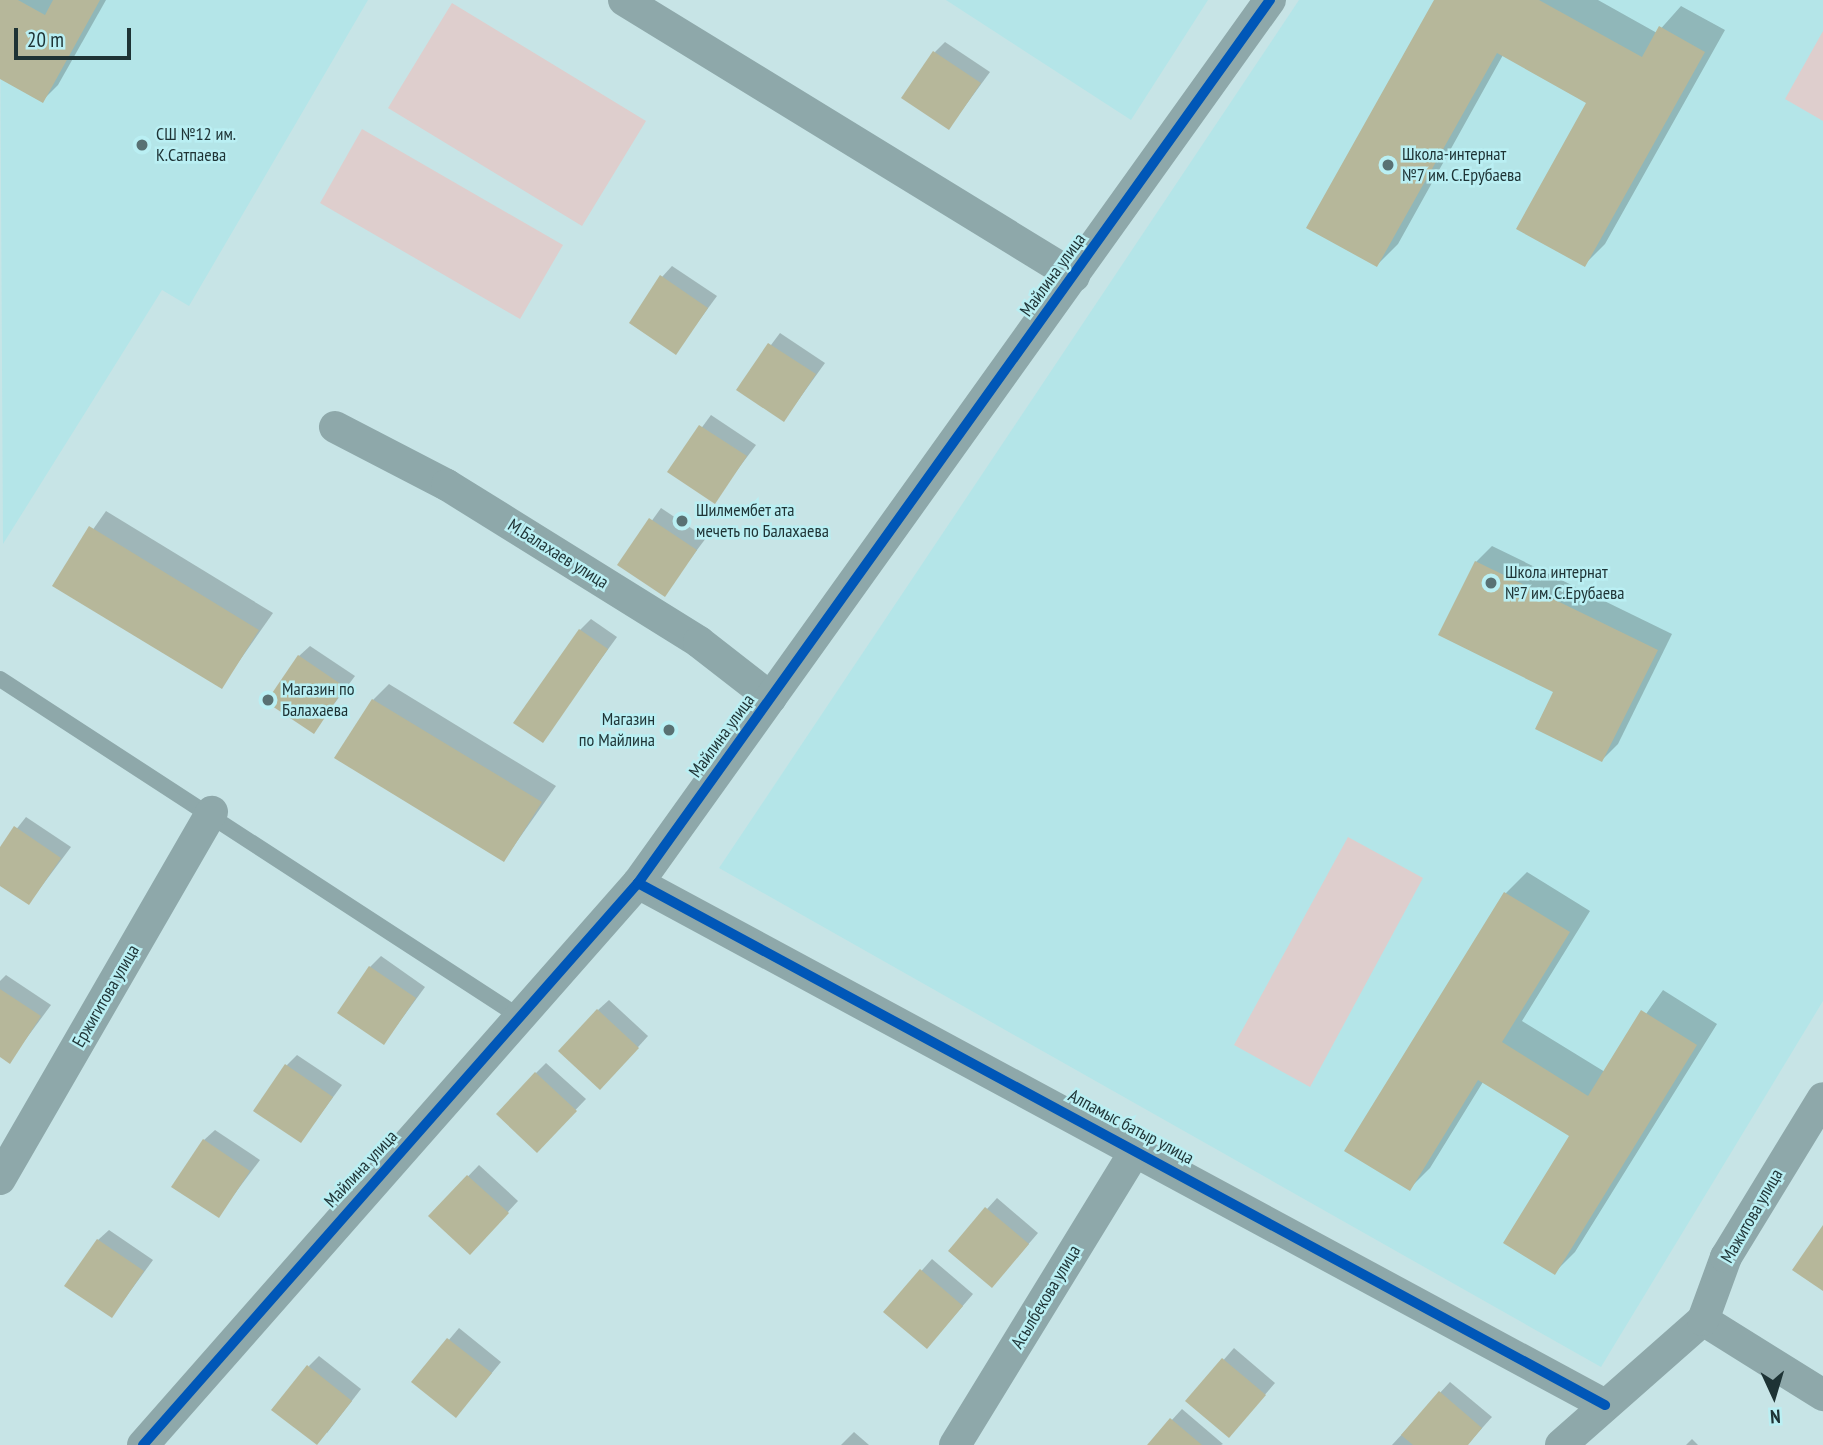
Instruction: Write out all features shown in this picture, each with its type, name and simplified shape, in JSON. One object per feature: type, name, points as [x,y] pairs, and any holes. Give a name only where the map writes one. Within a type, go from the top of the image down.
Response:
[{"type":"street","points":[[624,0],[1074,276]]},
{"type":"street","name":"Майлина улица","points":[[143,1445],[305,1256],[523,1019],[638,883],[1270,0]]},
{"type":"street","name":"М.Балахаев улица","points":[[335,427],[447,485],[654,613],[771,698]]},
{"type":"street","name":"Ержигитова улица","points":[[0,1180],[212,812]]},
{"type":"street","name":"Алпамыс батыр улица","points":[[638,883],[1605,1405]]},
{"type":"street","name":"Мажитова улица","points":[[1561,1445],[1703,1320],[1726,1257],[1823,1098]]},
{"type":"street","name":"Асылбекова улица","points":[[955,1445],[1136,1150]]},
{"type":"street","points":[[1703,1320],[1823,1395]]},
{"type":"lane","points":[[0,679],[212,812],[523,1019]]},
{"type":"shaded area","name":"СШ №12 им. К.Сатпаева","points":[[0,0],[368,0],[189,306],[162,290],[3,544]]},
{"type":"shaded area","points":[[946,0],[1208,0],[1131,120]]},
{"type":"shaded area","points":[[1299,0],[1823,0],[1823,1001],[1601,1367],[719,868]]},
{"type":"shaded area","points":[[452,3],[646,121],[582,226],[388,108]]},
{"type":"shaded area","points":[[1823,31],[1823,121],[1785,99]]},
{"type":"shaded area","points":[[362,129],[563,245],[520,319],[320,203]]},
{"type":"shaded area","points":[[1348,837],[1423,878],[1310,1087],[1234,1045]]},
{"type":"building","points":[[0,0],[18,0],[45,15],[53,0],[100,0],[43,103],[0,79]]},
{"type":"building","name":"Школа-интернат №7 им. С.Ерубаева","points":[[1434,0],[1539,0],[1642,57],[1659,26],[1705,52],[1585,267],[1516,229],[1586,103],[1497,53],[1377,267],[1306,228]]},
{"type":"building","points":[[933,51],[981,83],[949,130],[901,98]]},
{"type":"building","points":[[660,275],[708,308],[676,355],[629,323]]},
{"type":"building","points":[[768,343],[816,374],[784,422],[736,390]]},
{"type":"building","points":[[699,425],[747,456],[715,504],[667,472]]},
{"type":"building","points":[[649,518],[697,550],[665,597],[617,565]]},
{"type":"building","points":[[89,526],[259,630],[222,689],[52,586]]},
{"type":"building","points":[[1475,561],[1658,650],[1602,762],[1535,729],[1553,692],[1438,635]]},
{"type":"building","points":[[579,629],[608,649],[543,743],[513,723]]},
{"type":"building","points":[[298,655],[345,687],[314,734],[266,702]]},
{"type":"building","points":[[372,699],[542,802],[504,862],[334,758]]},
{"type":"building","points":[[14,826],[61,858],[29,905],[0,886],[0,847]]},
{"type":"building","points":[[1504,892],[1570,932],[1502,1042],[1588,1096],[1641,1010],[1697,1045],[1555,1275],[1503,1243],[1569,1136],[1478,1080],[1410,1191],[1344,1151]]},
{"type":"building","points":[[369,966],[416,998],[384,1045],[337,1013]]},
{"type":"building","points":[[0,989],[41,1016],[10,1064],[0,1057]]},
{"type":"building","points":[[597,1009],[639,1048],[600,1090],[558,1051]]},
{"type":"building","points":[[285,1064],[333,1097],[301,1143],[253,1111]]},
{"type":"building","points":[[535,1072],[577,1111],[537,1153],[496,1114]]},
{"type":"building","points":[[203,1139],[250,1171],[219,1218],[171,1187]]},
{"type":"building","points":[[467,1175],[509,1213],[470,1255],[428,1216]]},
{"type":"building","points":[[985,1207],[1029,1244],[992,1288],[948,1251]]},
{"type":"building","points":[[1823,1225],[1823,1291],[1792,1270]]},
{"type":"building","points":[[97,1239],[144,1271],[112,1318],[64,1286]]},
{"type":"building","points":[[920,1269],[963,1306],[927,1349],[883,1312]]},
{"type":"building","points":[[447,1338],[492,1373],[456,1418],[411,1382]]},
{"type":"building","points":[[1222,1358],[1266,1395],[1229,1438],[1185,1401]]},
{"type":"building","points":[[307,1365],[352,1401],[317,1445],[271,1410]]},
{"type":"building","points":[[1439,1391],[1482,1428],[1468,1445],[1413,1445],[1401,1435]]},
{"type":"building","points":[[1170,1418],[1202,1445],[1147,1445]]},
{"type":"cycle path","points":[[143,1445],[638,883],[1270,0]]},
{"type":"cycle path","points":[[638,883],[1605,1405]]},
{"type":"place","name":"СШ №12 им. К.Сатпаева","points":[[142,145]]},
{"type":"place","name":"Школа-интернат №7 им. С.Ерубаева","points":[[1388,165]]},
{"type":"place","name":"Шилмембет ата мечеть по Балахаева","points":[[682,521]]},
{"type":"place","name":"Школа интернат №7 им. С.Ерубаева","points":[[1491,583]]},
{"type":"place","name":"Магазин по Балахаева","points":[[268,700]]},
{"type":"place","name":"Магазин по Майлина","points":[[669,730]]}]
